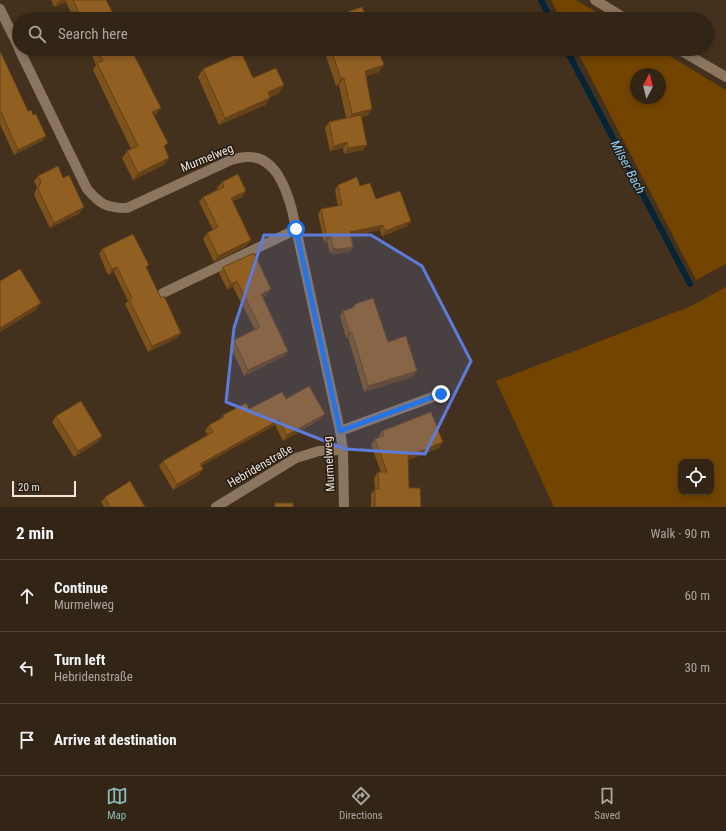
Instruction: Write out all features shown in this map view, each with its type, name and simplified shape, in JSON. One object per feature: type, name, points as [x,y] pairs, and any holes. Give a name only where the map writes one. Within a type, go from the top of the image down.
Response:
[{"type":"street","points":[[595,0],[615,12]]},
{"type":"street","name":"Murmelweg","points":[[0,9],[12,34]]},
{"type":"street","name":"Murmelweg","points":[[22,56],[87,189],[97,200],[112,208],[127,208],[231,160],[248,157],[263,160],[277,172],[289,200],[340,431],[343,450],[344,507]]},
{"type":"street","points":[[690,56],[726,77]]},
{"type":"street","points":[[163,293],[296,229]]},
{"type":"street","points":[[340,431],[441,394]]},
{"type":"street","name":"Hebridenstraße","points":[[216,507],[296,458],[319,451],[343,450]]},
{"type":"highlighted area","points":[[264,235],[371,235],[422,266],[471,361],[425,454],[345,449],[226,402],[234,328]]},
{"type":"shaded area","points":[[551,0],[576,0],[596,12],[557,12]]},
{"type":"shaded area","points":[[580,56],[670,56],[726,90],[726,264],[696,280]]},
{"type":"shaded area","points":[[726,287],[726,507],[554,507],[496,381],[689,307]]},
{"type":"building","points":[[73,0],[106,0],[112,12],[79,12]]},
{"type":"building","points":[[362,7],[364,12],[347,12]]},
{"type":"building","points":[[0,51],[28,111],[31,110],[33,115],[36,114],[46,136],[18,150],[0,110]]},
{"type":"building","points":[[100,56],[135,56],[161,108],[152,112],[168,143],[164,146],[169,158],[138,173],[127,151],[138,146],[97,63],[103,61]]},
{"type":"building","points":[[232,56],[243,56],[253,78],[276,68],[284,85],[268,92],[270,98],[225,118],[203,69]]},
{"type":"building","points":[[333,56],[381,56],[384,65],[365,71],[372,109],[352,114],[344,78],[341,79]]},
{"type":"building","points":[[361,115],[367,145],[348,148],[347,142],[334,146],[329,122]]},
{"type":"building","points":[[58,166],[63,178],[69,175],[84,207],[54,223],[38,189],[41,181],[38,176]]},
{"type":"building","points":[[238,174],[246,191],[231,198],[251,240],[218,256],[207,233],[218,227],[203,197],[224,187],[222,182]]},
{"type":"building","points":[[357,177],[360,186],[370,183],[376,199],[400,191],[411,221],[385,231],[383,225],[350,232],[353,247],[340,249],[333,248],[331,236],[327,237],[321,209],[342,205],[338,185]]},
{"type":"building","points":[[133,234],[149,265],[146,267],[161,298],[164,296],[181,333],[152,346],[129,299],[132,298],[117,267],[112,269],[102,249]]},
{"type":"building","points":[[254,253],[271,289],[261,294],[288,351],[248,370],[234,340],[260,327],[237,281],[231,284],[223,267]]},
{"type":"building","points":[[20,269],[41,303],[0,328],[0,281]]},
{"type":"building","points":[[373,298],[388,342],[406,336],[417,371],[368,386],[352,332],[349,332],[343,311],[355,307],[355,304]]},
{"type":"building","points":[[309,386],[325,414],[287,435],[279,420],[200,464],[203,469],[177,484],[163,461],[213,432],[209,425],[224,417],[223,415],[246,403],[249,409],[282,392],[286,399]]},
{"type":"building","points":[[81,401],[102,436],[78,451],[56,416]]},
{"type":"building","points":[[431,412],[443,442],[408,456],[409,488],[420,488],[421,507],[375,507],[375,489],[379,489],[378,472],[387,472],[375,439],[384,436],[382,431]]},
{"type":"building","points":[[130,481],[145,507],[110,507],[105,497]]},
{"type":"building","points":[[275,503],[293,503],[293,507],[275,507]]},
{"type":"waterway","name":"Milser Bach","points":[[541,0],[547,12]]},
{"type":"waterway","name":"Milser Bach","points":[[570,56],[690,284]]},
{"type":"route","points":[[296,229],[340,431],[441,394]]}]
